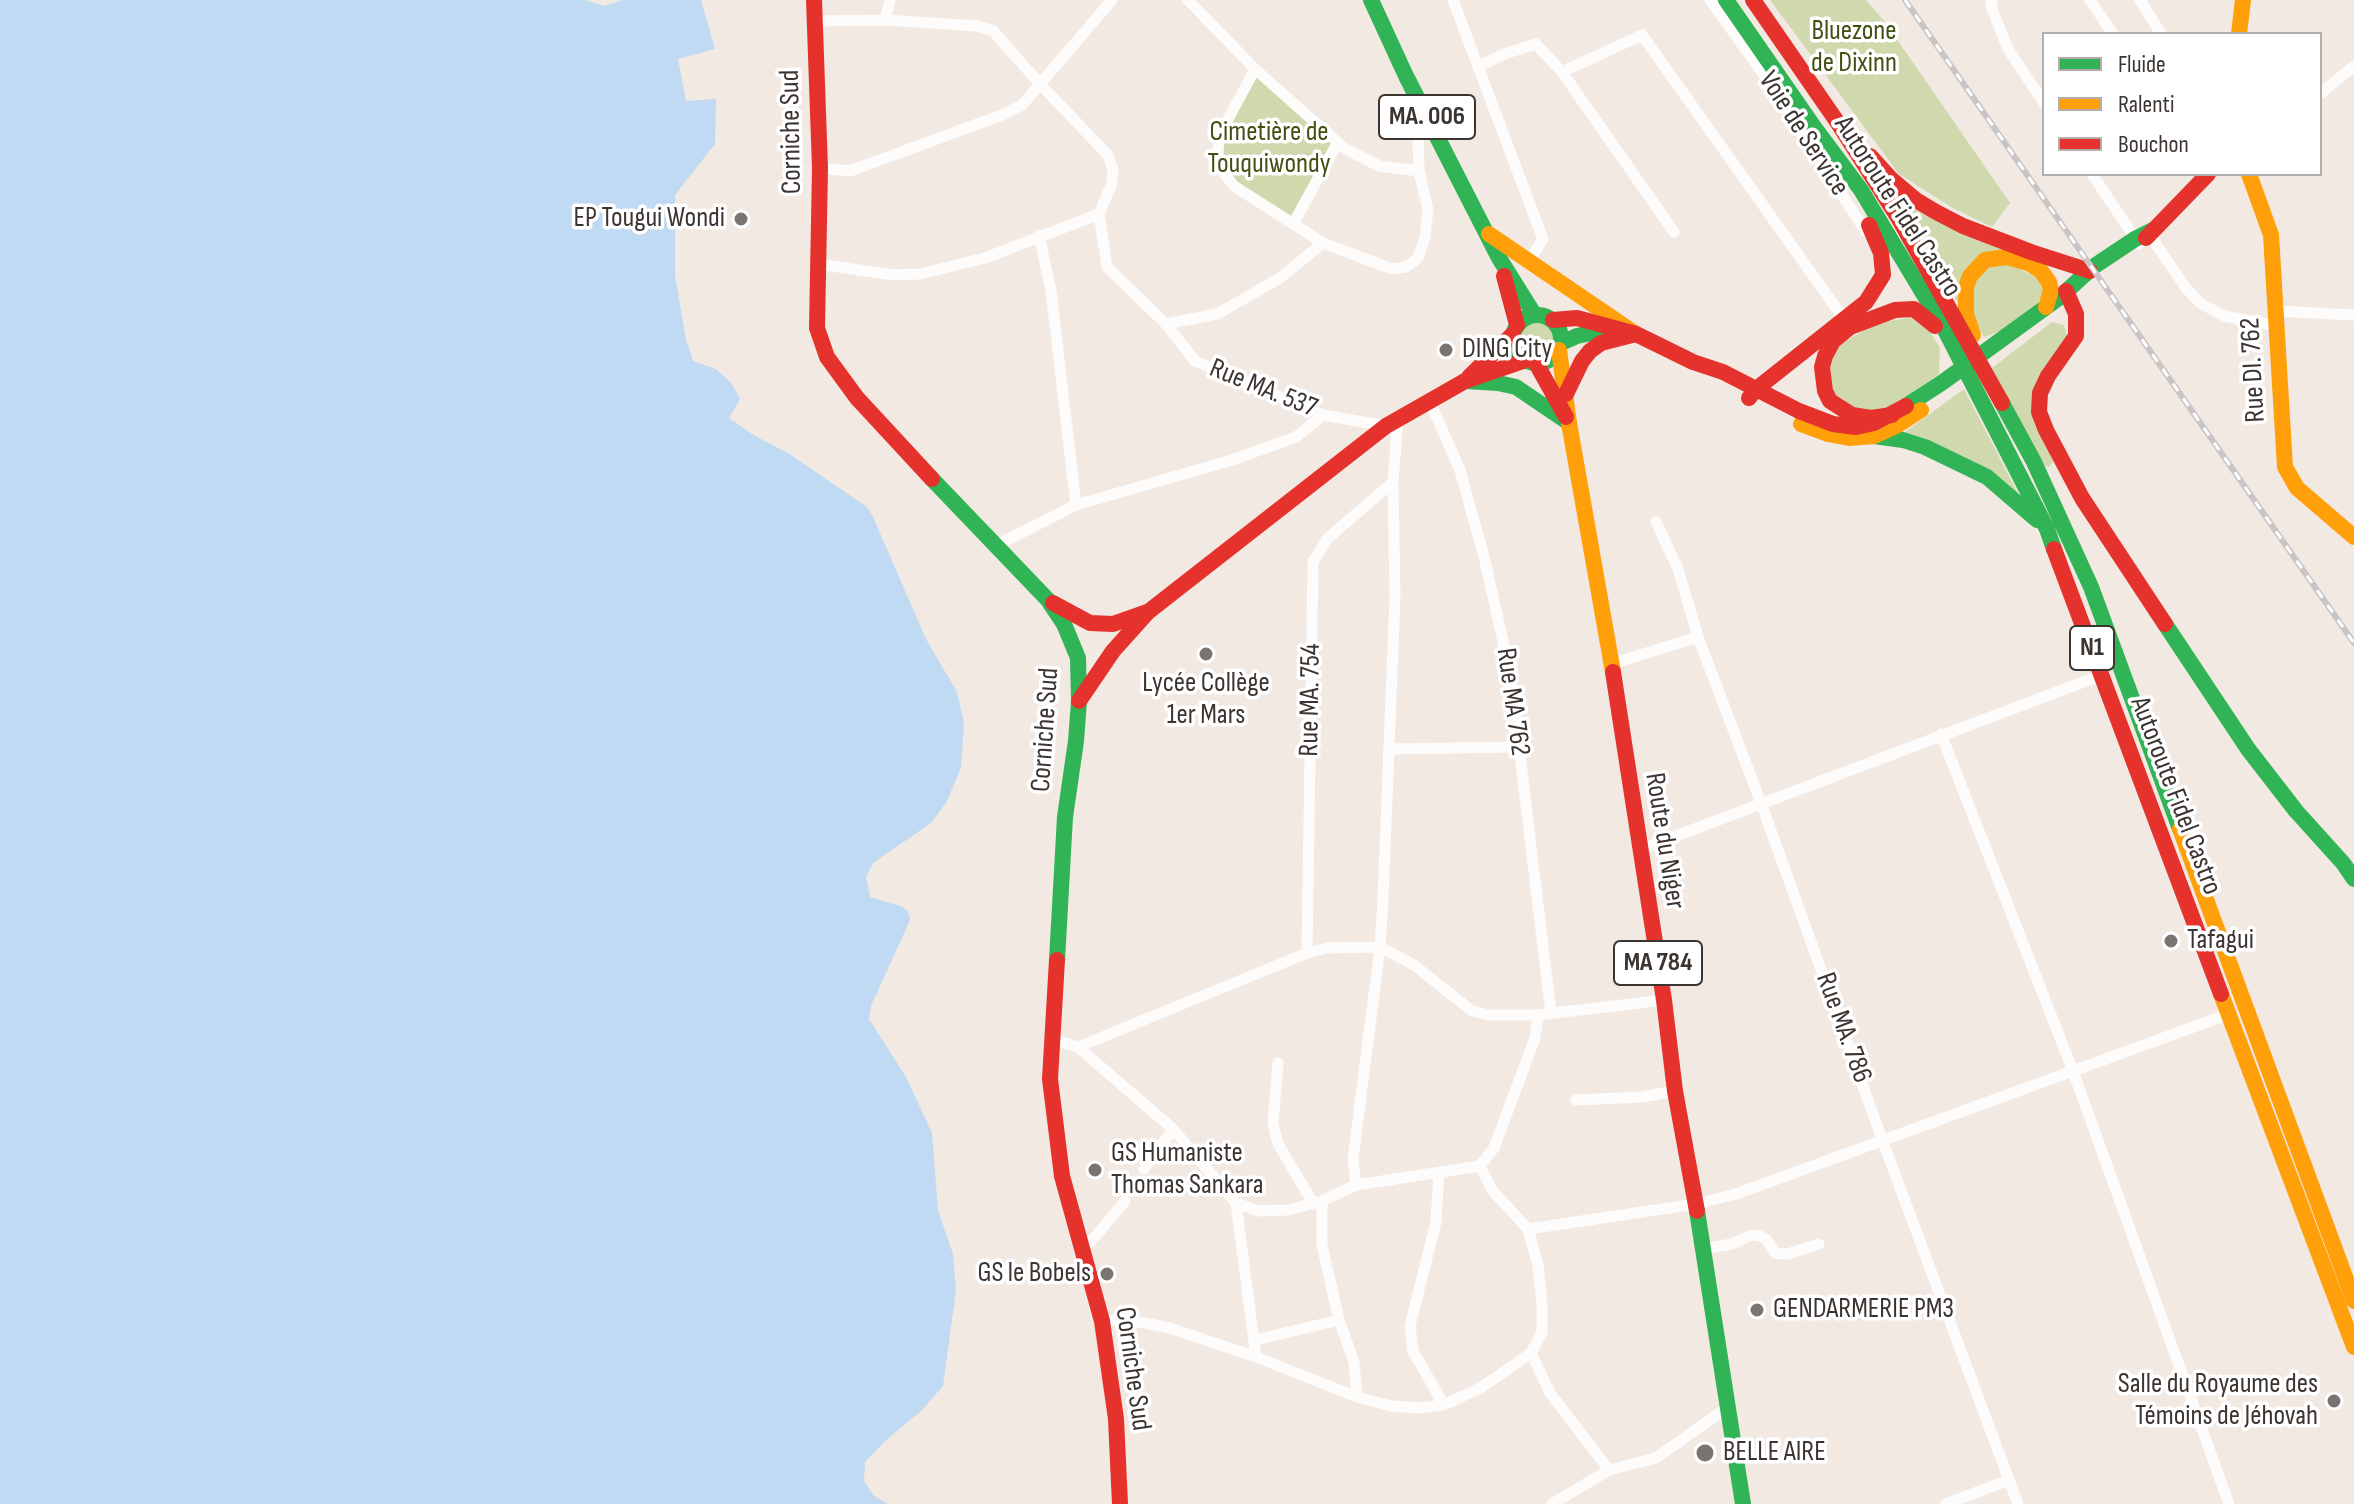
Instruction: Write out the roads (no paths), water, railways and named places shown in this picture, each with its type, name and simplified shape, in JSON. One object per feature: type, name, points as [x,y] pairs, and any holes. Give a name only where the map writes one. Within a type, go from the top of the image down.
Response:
[{"type":"main road","name":"Corniche Sud","points":[[814,0],[820,168],[817,328],[827,357],[857,398],[1048,600],[1064,624],[1078,658],[1079,701],[1065,817],[1051,1039],[1052,1105],[1060,1162],[1102,1321],[1116,1419],[1120,1504]]},
{"type":"main road","name":"MA. 006","points":[[1371,0],[1487,232]]},
{"type":"main road","name":"Autoroute Fidel Castro","points":[[1726,0],[1861,190],[1954,349],[2047,529],[2354,1347]]},
{"type":"main road","name":"Autoroute Fidel Castro","points":[[1753,0],[1838,123],[1899,219],[2034,462],[2091,587],[2354,1301]]},
{"type":"main road","points":[[2239,32],[2243,0]]},
{"type":"main road","points":[[1838,123],[1890,178],[1916,200],[1963,226],[2090,271]]},
{"type":"main road","points":[[1752,394],[1866,302],[1883,275],[1881,253],[1874,232],[1814,127]]},
{"type":"main road","points":[[1874,436],[1896,426],[2144,237],[2206,176]]},
{"type":"main road","name":"Rue DI. 762","points":[[2250,176],[2271,235],[2285,467],[2297,488],[2354,537]]},
{"type":"main road","points":[[1487,232],[1636,334],[1693,362],[1723,372],[1752,394],[1828,434],[1849,438],[1874,436],[1925,447],[1987,477],[2047,529]]},
{"type":"main road","points":[[1487,232],[1499,258],[1534,314]]},
{"type":"main road","points":[[2061,300],[2090,271],[2144,237]]},
{"type":"main road","points":[[2031,252],[2051,271],[2061,300]]},
{"type":"main road","points":[[1986,372],[1966,314],[1966,287],[1970,276],[1985,260],[2007,257],[2028,263],[2041,271],[2061,300],[2074,306],[2078,325],[2076,336],[2048,376],[2040,393],[2039,412],[2082,498],[2248,749],[2354,879]]},
{"type":"main road","points":[[1499,258],[1515,330],[1515,349],[1531,362]]},
{"type":"main road","points":[[1892,415],[1871,418],[1852,415],[1830,401],[1825,391],[1822,367],[1833,341],[1850,327],[1905,308],[1914,309],[1930,320],[1954,349]]},
{"type":"main road","points":[[1465,381],[1522,320],[1534,314],[1553,320],[1577,318],[1636,334]]},
{"type":"main road","points":[[1553,320],[1561,334],[1560,346]]},
{"type":"main road","points":[[1079,701],[1113,651],[1148,612],[1392,422],[1465,381],[1531,362],[1549,360],[1560,346],[1577,336],[1617,328]]},
{"type":"main road","points":[[1566,394],[1590,351],[1601,343],[1636,334]]},
{"type":"main road","name":"Route du Niger","points":[[1560,346],[1569,423],[1611,664],[1664,1000],[1675,1091],[1743,1504]]},
{"type":"main road","name":"Route du Niger","points":[[1531,362],[1569,423]]},
{"type":"main road","points":[[1465,381],[1516,387],[1569,423]]},
{"type":"main road","points":[[1752,394],[1833,424],[1856,427],[1892,415],[1945,387]]},
{"type":"main road","points":[[1048,600],[1090,623],[1113,624],[1148,612]]},
{"type":"street","points":[[885,20],[890,0]]},
{"type":"street","points":[[820,168],[850,171],[1022,105],[1112,0]]},
{"type":"street","points":[[1188,0],[1255,69],[1344,148],[1379,166],[1419,171]]},
{"type":"street","points":[[1453,0],[1543,239],[1529,261]]},
{"type":"street","name":"Voie de Service","points":[[1710,0],[1826,168],[1869,237],[1883,275]]},
{"type":"street","points":[[1991,0],[2008,49],[2042,100]]},
{"type":"street","points":[[2090,0],[2112,32]]},
{"type":"street","points":[[2140,0],[2160,32]]},
{"type":"street","name":"Rue MA. 537","points":[[815,21],[885,20],[978,26],[993,31],[1108,155],[1113,170],[1112,183],[1099,214],[1107,267],[1166,324],[1195,361],[1323,415],[1392,422]]},
{"type":"street","points":[[1562,72],[1642,35],[1844,319]]},
{"type":"street","points":[[1478,67],[1504,54],[1536,44],[1562,72],[1674,232]]},
{"type":"street","points":[[2322,92],[2354,66]]},
{"type":"street","points":[[1255,69],[1219,136],[1221,169],[1234,186],[1323,243],[1392,269],[1406,267],[1418,258],[1425,237],[1428,210],[1419,171],[1417,97]]},
{"type":"street","points":[[1293,224],[1338,142]]},
{"type":"street","points":[[2094,176],[2186,288],[2200,303],[2224,316],[2277,318],[2354,315]]},
{"type":"street","points":[[817,264],[894,275],[920,274],[985,258],[1099,214]]},
{"type":"street","points":[[1039,235],[1051,291],[1076,505]]},
{"type":"street","points":[[1166,324],[1217,314],[1280,278],[1323,243]]},
{"type":"street","name":"Rue MA 762","points":[[1429,400],[1460,470],[1510,672],[1551,1013]]},
{"type":"street","points":[[995,546],[1076,505],[1216,465],[1296,437],[1323,415]]},
{"type":"street","points":[[1356,1185],[1353,1159],[1380,947],[1395,597],[1392,422]]},
{"type":"street","name":"Rue MA. 754","points":[[1307,953],[1313,562],[1328,538],[1393,482]]},
{"type":"street","name":"Rue MA. 786","points":[[1656,522],[1678,569],[1698,637],[2018,1504]]},
{"type":"street","points":[[1611,664],[1698,637]]},
{"type":"street","points":[[1639,850],[2102,675]]},
{"type":"street","points":[[1941,734],[2073,1071],[2229,1504]]},
{"type":"street","points":[[1389,749],[1519,747]]},
{"type":"street","points":[[1078,1047],[1307,953],[1327,948],[1380,947],[1414,965],[1472,1011],[1505,1017],[1664,1000]]},
{"type":"street","points":[[1528,1229],[1696,1204],[1736,1194],[2229,1014]]},
{"type":"street","points":[[1051,1039],[1078,1047],[1173,1129],[1236,1203],[1259,1211],[1288,1210],[1317,1202],[1356,1185],[1480,1166],[1494,1148],[1535,1038],[1538,1015]]},
{"type":"street","points":[[1278,1063],[1273,1123],[1278,1144],[1317,1202],[1322,1245],[1339,1320],[1354,1362],[1357,1397]]},
{"type":"street","points":[[1576,1100],[1642,1097],[1675,1091]]},
{"type":"street","points":[[1144,1169],[1173,1129]]},
{"type":"street","points":[[1102,1321],[1129,1320],[1170,1328],[1256,1357],[1357,1397],[1391,1406],[1420,1408],[1444,1405],[1482,1387],[1531,1353],[1542,1332],[1538,1265],[1528,1229],[1492,1190],[1480,1166]]},
{"type":"street","points":[[1439,1173],[1436,1222],[1410,1326],[1413,1351],[1444,1405]]},
{"type":"street","points":[[1081,1250],[1125,1201]]},
{"type":"street","points":[[1236,1203],[1256,1357]]},
{"type":"street","points":[[1702,1249],[1732,1244],[1751,1235],[1767,1240],[1775,1253],[1781,1254],[1819,1244]]},
{"type":"street","points":[[1255,1340],[1339,1320]]},
{"type":"street","points":[[1531,1353],[1550,1393],[1609,1470]]},
{"type":"street","points":[[1552,1504],[1609,1470],[1656,1458],[1728,1407]]},
{"type":"street","points":[[1946,1504],[2009,1480]]},
{"type":"water","points":[[0,0],[585,0],[605,6],[622,0],[701,0],[715,49],[678,59],[686,101],[716,99],[715,144],[675,195],[675,275],[686,340],[693,361],[716,369],[732,384],[740,399],[729,418],[788,453],[867,507],[926,639],[957,692],[964,723],[961,768],[946,803],[931,823],[873,863],[866,877],[870,897],[901,906],[908,911],[910,920],[871,1006],[869,1019],[906,1077],[932,1133],[938,1210],[953,1254],[956,1290],[943,1386],[922,1410],[865,1462],[864,1481],[874,1496],[888,1504],[0,1504]]},
{"type":"railway","points":[[1905,0],[2354,643]]},
{"type":"place","name":"EP Tougui Wondi","points":[[741,219]]},
{"type":"place","name":"DING City","points":[[1446,350]]},
{"type":"place","name":"Lycée Collège 1er Mars","points":[[1206,654]]},
{"type":"place","name":"Tafagui","points":[[2171,941]]},
{"type":"place","name":"GS Humaniste Thomas Sankara","points":[[1095,1170]]},
{"type":"place","name":"GS le Bobels","points":[[1107,1274]]},
{"type":"place","name":"GENDARMERIE PM3","points":[[1757,1310]]},
{"type":"place","name":"Salle du Royaume des Témoins de Jéhovah","points":[[2334,1401]]},
{"type":"place","name":"BELLE AIRE","points":[[1705,1453]]},
{"type":"park label","name":"Bluezone de Dixinn","points":[[1854,48]]},
{"type":"park label","name":"Cimetière de Touquiwondy","points":[[1269,149]]}]
